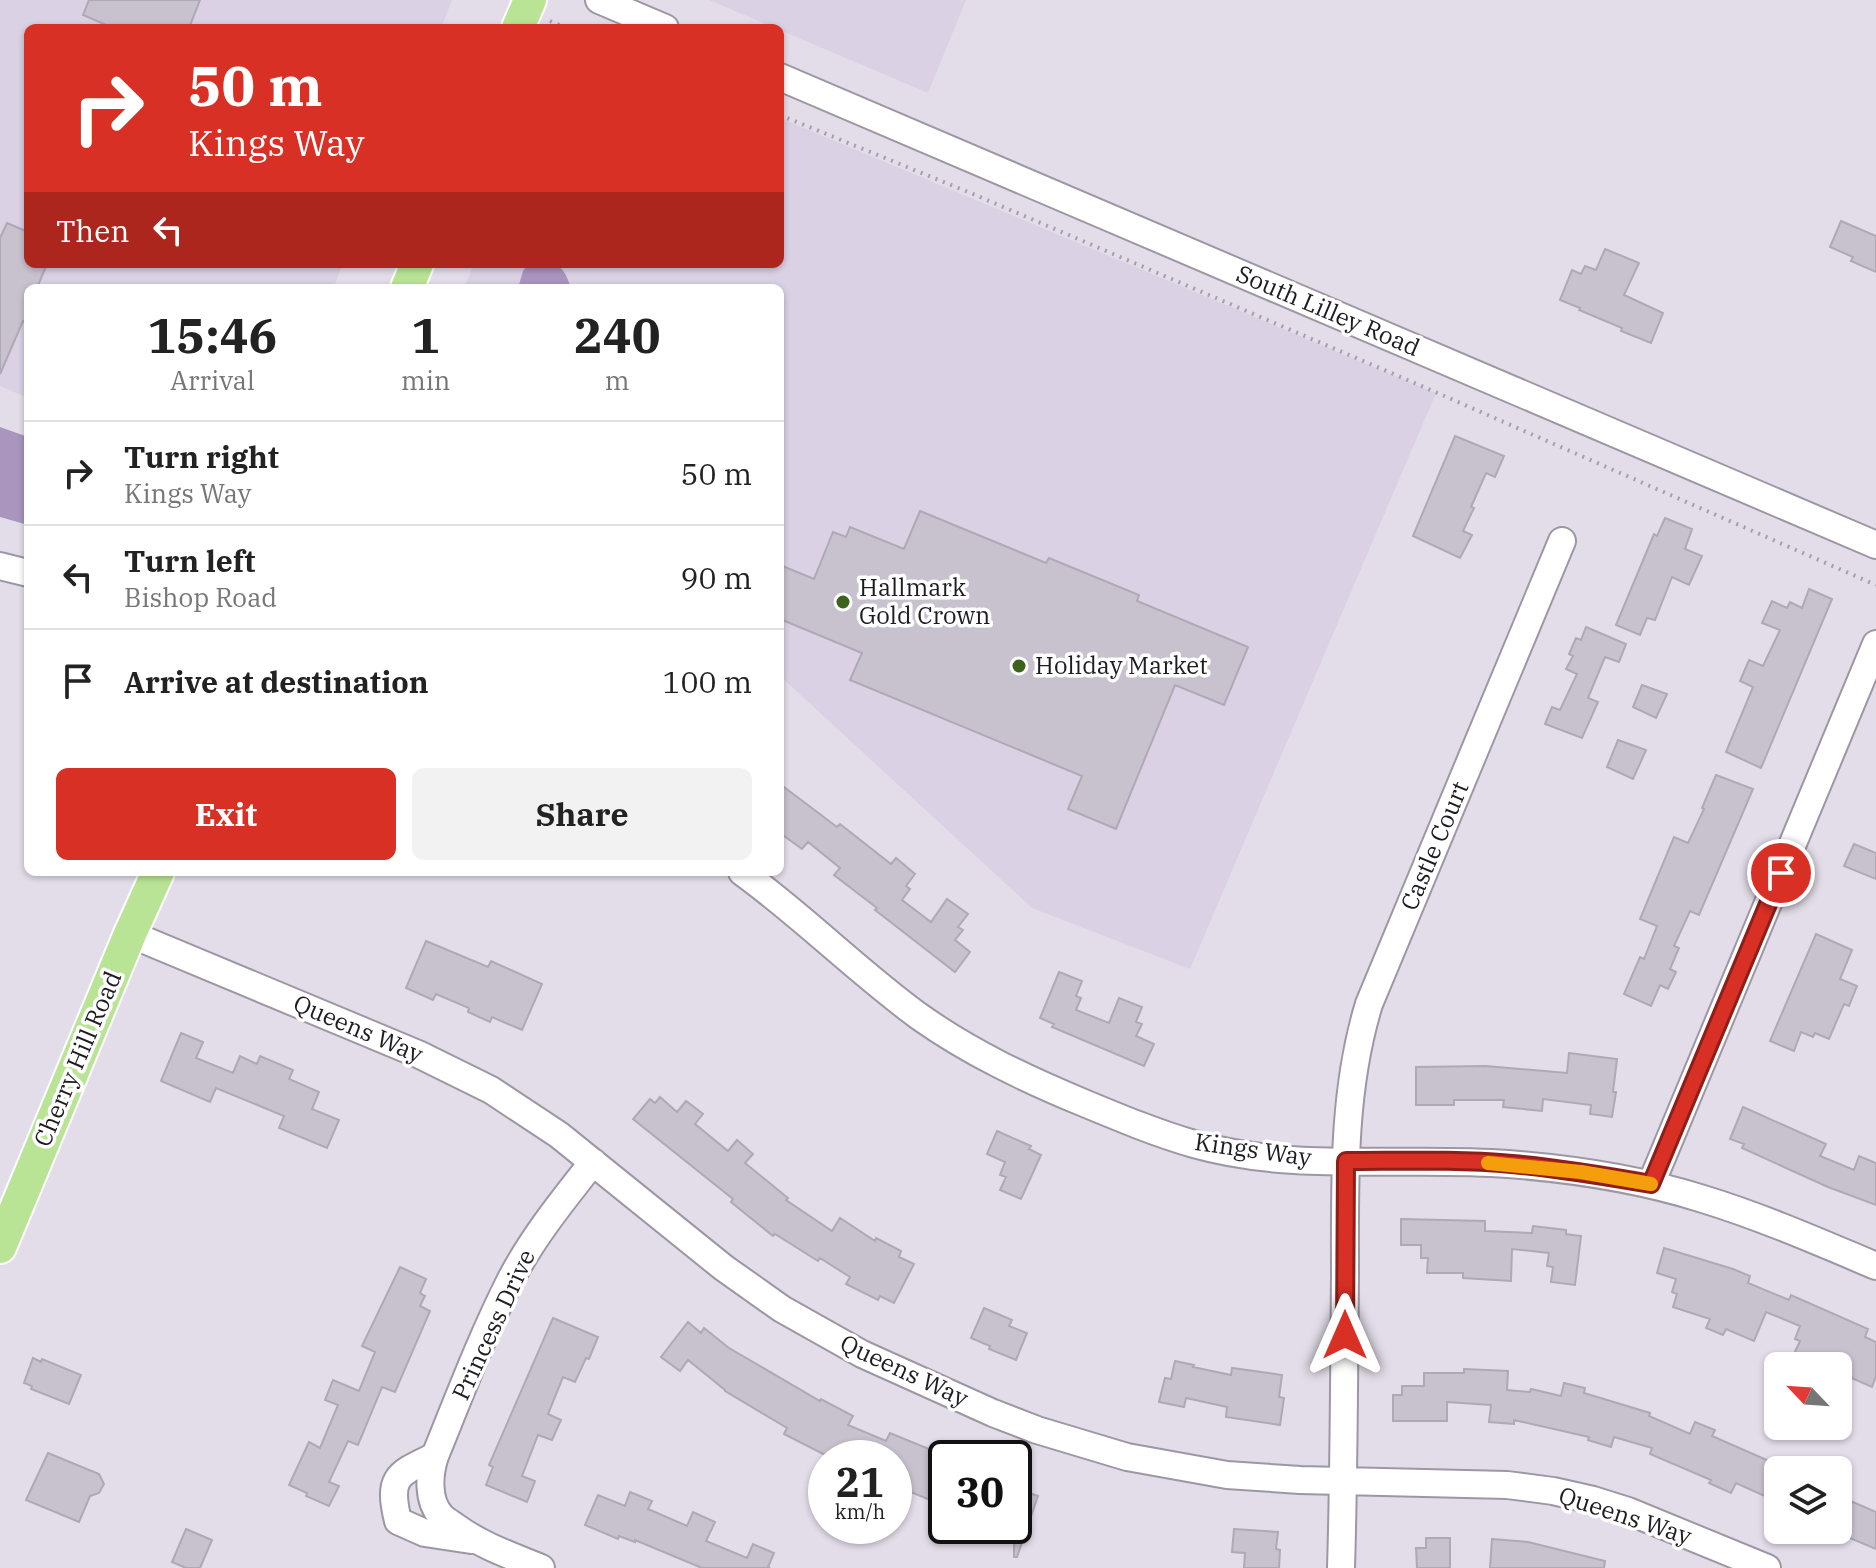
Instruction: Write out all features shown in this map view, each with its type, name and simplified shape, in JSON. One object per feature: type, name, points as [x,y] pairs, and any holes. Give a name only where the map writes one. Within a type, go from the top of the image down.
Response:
[{"type":"main road","points":[[520,24],[530,0]]},
{"type":"main road","name":"Cherry Hill Road","points":[[0,1247],[156,876]]},
{"type":"street","points":[[599,0],[656,24]]},
{"type":"street","name":"South Lilley Road","points":[[784,79],[1876,545]]},
{"type":"street","name":"Castle Court","points":[[1341,1568],[1346,1161],[1352,1078],[1362,1027],[1562,541]]},
{"type":"street","points":[[0,566],[24,572]]},
{"type":"street","points":[[1651,1184],[1876,644]]},
{"type":"street","name":"Kings Way","points":[[747,876],[918,1015],[962,1045],[1021,1076],[1139,1126],[1196,1144],[1270,1158],[1508,1164],[1651,1184],[1743,1213],[1876,1266]]},
{"type":"street","name":"Queens Way","points":[[130,934],[455,1071],[491,1090],[559,1135],[724,1268],[782,1309],[862,1354],[993,1413],[1081,1444],[1173,1466],[1227,1475],[1507,1485],[1553,1491],[1628,1511],[1767,1568]]},
{"type":"street","name":"Princess Drive","points":[[541,1568],[474,1540],[440,1515],[433,1499],[431,1470],[488,1328],[512,1278],[553,1212],[593,1162]]},
{"type":"street","name":"Princess Drive","points":[[435,1456],[404,1471],[396,1482],[394,1502],[398,1521],[425,1533],[474,1540]]},
{"type":"path","points":[[784,117],[1002,206],[1876,585]]},
{"type":"shaded area","points":[[0,0],[452,0],[443,24],[24,24],[24,268],[341,268],[335,284],[24,284],[24,396],[0,386]]},
{"type":"shaded area","points":[[709,0],[966,0],[928,93],[784,32],[784,24],[766,24]]},
{"type":"shaded area","points":[[784,120],[1436,393],[1190,969],[1032,908],[784,680],[784,284],[466,284],[472,268],[784,268]]},
{"type":"shaded area","points":[[525,268],[561,268],[569,284],[519,284]]},
{"type":"shaded area","points":[[0,427],[24,436],[24,524],[0,517]]},
{"type":"building","points":[[89,0],[200,0],[191,24],[104,24],[83,15]]},
{"type":"building","points":[[1841,221],[1876,236],[1876,272],[1830,247]]},
{"type":"building","points":[[7,223],[24,230],[24,268],[45,268],[39,284],[24,284],[24,321],[0,374],[0,238]]},
{"type":"building","points":[[1605,249],[1639,263],[1624,295],[1663,313],[1651,343],[1560,300],[1572,270],[1581,274],[1585,266],[1596,270]]},
{"type":"building","points":[[1455,436],[1504,456],[1495,477],[1486,473],[1471,507],[1474,508],[1463,531],[1472,535],[1460,558],[1413,536]]},
{"type":"building","name":"Holiday Market","points":[[920,511],[1046,563],[1049,558],[1139,595],[1137,601],[1248,647],[1224,705],[1175,685],[1116,829],[1068,809],[1082,776],[850,680],[862,653],[784,621],[784,567],[814,579],[833,532],[846,537],[850,527],[904,549]]},
{"type":"building","points":[[1665,518],[1692,529],[1685,549],[1702,556],[1689,585],[1672,577],[1655,620],[1647,618],[1640,635],[1616,625],[1654,534],[1657,536]]},
{"type":"building","points":[[1809,589],[1832,599],[1761,768],[1726,752],[1753,687],[1740,681],[1749,660],[1763,666],[1780,630],[1762,623],[1772,601],[1787,608],[1790,602],[1802,608]]},
{"type":"building","points":[[1586,627],[1626,644],[1619,662],[1605,657],[1588,698],[1598,702],[1582,738],[1545,724],[1552,707],[1560,710],[1577,674],[1566,669],[1573,656],[1569,654],[1576,638],[1581,640]]},
{"type":"building","points":[[1642,685],[1667,694],[1656,718],[1633,707]]},
{"type":"building","points":[[1618,740],[1646,750],[1633,779],[1607,767]]},
{"type":"building","points":[[1716,775],[1753,789],[1699,915],[1690,911],[1674,946],[1679,948],[1670,969],[1676,972],[1668,989],[1660,985],[1651,1006],[1624,994],[1640,957],[1644,959],[1657,926],[1640,919],[1674,837],[1688,843]]},
{"type":"building","points":[[784,787],[837,827],[840,824],[891,864],[896,858],[915,874],[906,886],[910,889],[902,900],[931,922],[947,899],[968,914],[958,927],[963,930],[955,940],[970,952],[955,972],[834,875],[840,868],[808,842],[802,849],[784,836]]},
{"type":"building","points":[[1854,844],[1876,853],[1876,879],[1844,866]]},
{"type":"building","points":[[1816,934],[1852,950],[1840,979],[1857,986],[1849,1006],[1844,1004],[1829,1039],[1815,1033],[1813,1037],[1801,1032],[1794,1051],[1770,1041]]},
{"type":"building","points":[[426,941],[488,967],[491,961],[542,984],[522,1030],[492,1017],[490,1022],[468,1012],[469,1008],[436,994],[433,1000],[406,988]]},
{"type":"building","points":[[1059,972],[1082,981],[1076,996],[1081,998],[1076,1010],[1109,1023],[1119,998],[1142,1007],[1136,1022],[1142,1024],[1136,1036],[1154,1044],[1144,1066],[1052,1027],[1054,1024],[1040,1018]]},
{"type":"building","points":[[181,1033],[203,1042],[196,1058],[233,1073],[240,1056],[257,1064],[260,1056],[293,1070],[289,1079],[319,1092],[312,1109],[339,1120],[327,1148],[279,1128],[284,1116],[216,1088],[210,1102],[161,1081]]},
{"type":"building","points":[[1569,1053],[1617,1059],[1612,1117],[1590,1114],[1591,1105],[1543,1099],[1542,1111],[1503,1107],[1504,1100],[1454,1100],[1454,1105],[1416,1105],[1416,1067],[1486,1066],[1567,1073]]},
{"type":"building","points":[[660,1097],[677,1112],[686,1101],[703,1114],[695,1124],[728,1151],[737,1140],[753,1154],[745,1163],[788,1198],[786,1200],[832,1231],[840,1218],[875,1241],[876,1238],[901,1251],[899,1257],[914,1264],[894,1303],[880,1296],[878,1300],[846,1284],[850,1277],[775,1234],[773,1236],[731,1202],[733,1199],[633,1119],[650,1099],[655,1103]]},
{"type":"building","points":[[1743,1107],[1826,1144],[1820,1156],[1854,1170],[1859,1156],[1876,1163],[1876,1205],[1742,1148],[1744,1144],[1730,1139]]},
{"type":"building","points":[[997,1131],[1031,1146],[1029,1149],[1041,1155],[1021,1199],[1000,1190],[1006,1177],[1000,1175],[1005,1162],[987,1154]]},
{"type":"building","points":[[1401,1219],[1485,1221],[1485,1231],[1532,1233],[1533,1226],[1566,1230],[1566,1234],[1581,1236],[1575,1285],[1551,1282],[1553,1267],[1547,1266],[1549,1253],[1512,1249],[1511,1281],[1463,1278],[1463,1273],[1427,1273],[1428,1258],[1421,1258],[1421,1245],[1401,1245]]},
{"type":"building","points":[[1664,1248],[1733,1269],[1750,1276],[1748,1283],[1789,1300],[1791,1295],[1868,1329],[1865,1337],[1876,1342],[1876,1376],[1872,1387],[1852,1378],[1852,1352],[1795,1352],[1800,1341],[1795,1339],[1800,1326],[1766,1312],[1754,1341],[1726,1329],[1723,1335],[1706,1328],[1710,1319],[1673,1307],[1677,1294],[1672,1292],[1676,1279],[1657,1273]]},
{"type":"building","points":[[400,1267],[426,1279],[420,1293],[425,1296],[420,1306],[430,1311],[395,1392],[382,1387],[358,1445],[348,1441],[329,1482],[339,1486],[329,1506],[289,1485],[309,1442],[320,1448],[338,1405],[325,1400],[333,1380],[359,1391],[375,1352],[362,1346]]},
{"type":"building","points":[[984,1308],[1012,1320],[1009,1326],[1027,1333],[1016,1360],[971,1338]]},
{"type":"building","points":[[553,1318],[598,1337],[575,1382],[563,1377],[548,1414],[561,1420],[552,1440],[538,1435],[522,1476],[535,1481],[527,1502],[486,1485],[493,1467],[489,1465]]},
{"type":"building","points":[[688,1322],[701,1333],[704,1328],[729,1348],[820,1401],[853,1416],[848,1425],[884,1440],[808,1440],[808,1446],[784,1434],[787,1428],[725,1391],[688,1360],[680,1371],[661,1357]]},
{"type":"building","points":[[33,1358],[81,1375],[69,1404],[31,1389],[32,1386],[24,1383]]},
{"type":"building","points":[[1175,1361],[1231,1375],[1232,1368],[1282,1375],[1279,1397],[1284,1398],[1280,1425],[1226,1417],[1227,1407],[1186,1398],[1184,1407],[1159,1402],[1165,1378],[1171,1379]]},
{"type":"building","points":[[1464,1369],[1508,1371],[1507,1390],[1530,1392],[1531,1389],[1561,1396],[1564,1383],[1585,1388],[1584,1393],[1650,1413],[1649,1416],[1690,1434],[1695,1422],[1715,1430],[1712,1436],[1764,1459],[1764,1496],[1736,1483],[1731,1493],[1709,1483],[1711,1480],[1650,1454],[1652,1448],[1614,1437],[1611,1447],[1588,1440],[1589,1437],[1514,1420],[1514,1424],[1489,1422],[1491,1405],[1447,1402],[1447,1421],[1393,1421],[1393,1395],[1402,1395],[1402,1386],[1424,1386],[1424,1373],[1464,1373]]},
{"type":"building","points":[[890,1433],[907,1440],[886,1440]]},
{"type":"building","points":[[912,1442],[928,1449],[928,1499],[912,1492]]},
{"type":"building","points":[[48,1453],[99,1474],[104,1484],[99,1493],[90,1496],[79,1522],[26,1500]]},
{"type":"building","points":[[630,1492],[652,1501],[648,1509],[687,1526],[693,1512],[715,1522],[706,1541],[747,1558],[753,1544],[774,1553],[770,1568],[702,1568],[635,1540],[619,1536],[618,1539],[585,1525],[598,1495],[625,1506]]},
{"type":"building","points":[[1032,1494],[1038,1496],[1032,1513]]},
{"type":"building","points":[[1852,1502],[1876,1512],[1876,1549],[1852,1539]]},
{"type":"building","points":[[186,1529],[212,1540],[200,1568],[186,1568],[172,1562]]},
{"type":"building","points":[[1234,1529],[1278,1532],[1276,1549],[1280,1550],[1279,1568],[1244,1568],[1245,1553],[1232,1552]]},
{"type":"building","points":[[1426,1538],[1450,1538],[1450,1568],[1417,1568],[1416,1548],[1426,1548]]},
{"type":"building","points":[[1492,1539],[1528,1542],[1605,1561],[1604,1568],[1490,1568]]},
{"type":"building","points":[[1014,1544],[1021,1544],[1017,1557],[1014,1557]]},
{"type":"slow traffic","points":[[1488,1163],[1581,1172],[1651,1184]]},
{"type":"place","name":"Hallmark Gold Crown","points":[[843,602]]},
{"type":"place","name":"Holiday Market","points":[[1019,666]]},
{"type":"route","points":[[1345,1335],[1346,1161],[1435,1160],[1508,1164],[1651,1184],[1781,873]]}]
